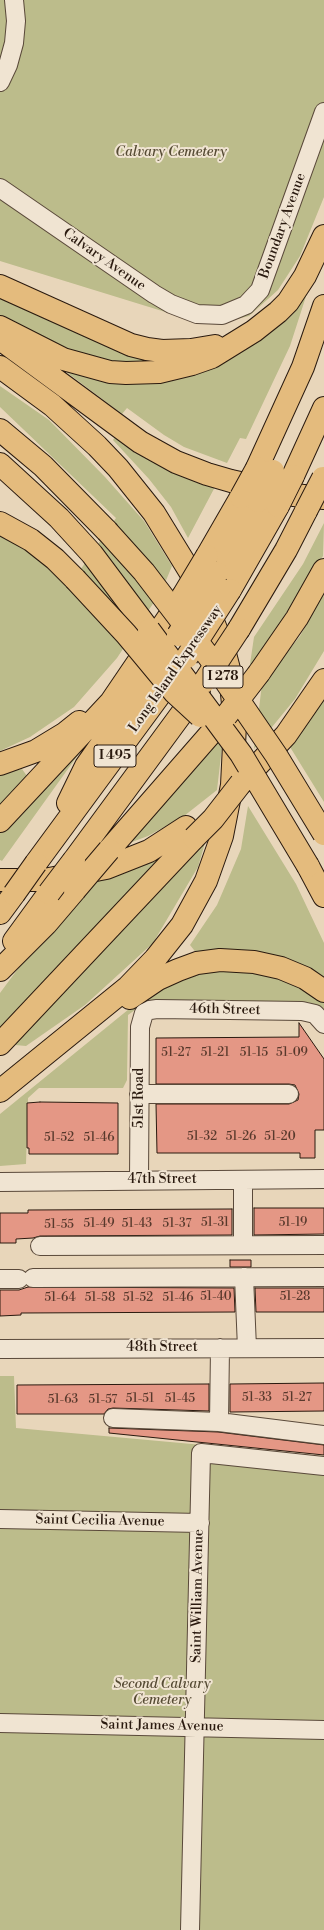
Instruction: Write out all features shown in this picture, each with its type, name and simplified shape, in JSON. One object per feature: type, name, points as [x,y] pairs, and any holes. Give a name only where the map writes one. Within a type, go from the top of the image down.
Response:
[{"type":"highway","points":[[0,327],[63,359],[95,369],[126,373],[159,372],[192,364],[212,357],[240,340],[267,322],[288,302],[305,276],[324,236]]},
{"type":"highway","points":[[0,286],[117,340],[147,349],[191,350],[209,348],[240,340]]},
{"type":"highway","points":[[274,471],[303,367],[324,306]]},
{"type":"highway","points":[[0,339],[128,433],[171,459],[207,474],[294,495],[324,484]]},
{"type":"highway","points":[[0,821],[111,702],[183,596],[212,564],[259,501],[274,471],[303,402],[324,345]]},
{"type":"highway","points":[[0,367],[52,405],[97,446],[118,468],[154,513],[189,570],[206,602],[223,646],[230,673],[234,699],[234,754],[232,785],[222,836],[206,881],[182,925],[155,959],[128,987],[0,1091]]},
{"type":"highway","name":"Long Island Expressway","points":[[0,912],[7,887],[40,859],[187,657],[230,590],[259,501],[274,471],[324,408]]},
{"type":"highway","name":"I 278","points":[[0,430],[43,466],[107,531],[144,572],[209,657],[285,768],[324,834]]},
{"type":"highway","name":"I 278","points":[[0,464],[54,514],[84,566]]},
{"type":"highway","name":"I 278","points":[[0,484],[44,523],[84,566],[148,630],[241,754],[308,866],[324,896]]},
{"type":"highway","name":"Long Island Expressway","points":[[0,960],[204,682],[239,629],[283,556],[306,511],[324,484]]},
{"type":"highway","points":[[0,523],[31,540],[55,559],[84,566],[126,634],[175,693],[241,754]]},
{"type":"highway","points":[[40,859],[86,766],[176,638],[212,564]]},
{"type":"highway","points":[[0,970],[46,924],[226,716],[259,673],[297,618],[324,570]]},
{"type":"highway","points":[[0,764],[36,751],[64,734],[90,712],[140,660]]},
{"type":"highway","points":[[7,887],[106,868],[149,851],[190,832],[213,819],[241,783],[264,760],[303,712],[324,680]]},
{"type":"highway","points":[[0,1044],[190,832]]},
{"type":"highway","points":[[88,1021],[137,994],[168,974],[188,966],[208,961],[241,960],[268,964],[305,978],[324,991]]},
{"type":"street","points":[[0,82],[5,74],[14,43],[16,21],[14,0]]},
{"type":"street","name":"Boundary Avenue","points":[[215,315],[228,313],[246,305],[260,290],[324,112]]},
{"type":"street","name":"Calvary Avenue","points":[[0,188],[154,294],[175,306],[197,314],[215,315]]},
{"type":"street","name":"46th Street","points":[[142,1016],[147,1011],[157,1009],[302,1011],[318,1018]]},
{"type":"street","name":"51st Road","points":[[139,1180],[140,1027],[142,1016]]},
{"type":"street","points":[[140,1094],[289,1094]]},
{"type":"street","name":"47th Street","points":[[0,1182],[324,1179]]},
{"type":"street","points":[[243,1180],[243,1245]]},
{"type":"street","points":[[40,1246],[324,1245]]},
{"type":"street","points":[[244,1277],[247,1348]]},
{"type":"street","points":[[0,1279],[324,1277]]},
{"type":"street","name":"48th Street","points":[[0,1348],[324,1348]]},
{"type":"street","points":[[219,1422],[220,1348]]},
{"type":"street","points":[[113,1418],[219,1422],[324,1435]]},
{"type":"street","name":"Saint William Avenue","points":[[190,1930],[201,1453],[324,1466]]},
{"type":"street","name":"Saint Cecilia Avenue","points":[[0,1519],[200,1523]]},
{"type":"street","name":"Saint James Avenue","points":[[0,1723],[324,1730]]},
{"type":"green space","name":"Calvary Cemetery","points":[[0,0],[324,0],[324,197],[300,256],[278,290],[249,316],[217,324],[201,323],[0,261]]},
{"type":"green space","points":[[309,287],[290,346],[246,439],[240,438],[227,463],[184,447],[164,435],[127,408],[122,414],[57,365],[168,377]]},
{"type":"green space","points":[[0,296],[120,351],[151,362],[106,362],[58,348],[0,317]]},
{"type":"green space","points":[[0,386],[49,420],[105,477],[144,521],[172,566],[162,590],[117,658],[74,707],[30,737],[0,751],[0,535],[30,549],[72,582],[116,518],[0,407]]},
{"type":"green space","points":[[117,434],[216,485],[188,538],[171,507],[149,479],[113,440]]},
{"type":"green space","points":[[324,523],[323,556],[249,671],[254,637],[303,564]]},
{"type":"green space","points":[[324,593],[324,651],[295,699],[254,749],[262,684],[300,636]]},
{"type":"green space","points":[[324,700],[324,802],[290,747]]},
{"type":"green space","points":[[115,713],[78,755],[2,861],[0,860],[0,831]]},
{"type":"green space","points":[[225,721],[217,790],[184,816],[148,836],[121,846]]},
{"type":"green space","points":[[22,769],[27,776],[0,809],[0,773]]},
{"type":"green space","points":[[248,806],[296,884],[324,943],[324,987],[198,955],[190,945],[217,905],[241,849]]},
{"type":"green space","points":[[207,836],[198,867],[153,943],[85,1005],[26,1046],[15,1045],[13,1041]]},
{"type":"green space","points":[[169,847],[171,852],[0,1035],[0,993],[40,939],[92,880]]},
{"type":"green space","points":[[237,968],[282,977],[305,988],[324,1002],[324,1012],[308,1002],[146,1002],[128,1015],[127,1080],[123,1088],[39,1088],[28,1098],[26,1164],[0,1166],[0,1114],[145,996],[202,970]]},
{"type":"green space","name":"Second Calvary Cemetery","points":[[0,1376],[14,1376],[16,1428],[324,1456],[324,1930],[0,1930]]},
{"type":"building","points":[[299,1023],[324,1059],[324,1130],[315,1130],[315,1158],[300,1158],[300,1153],[157,1153],[156,1104],[289,1104],[298,1100],[299,1094],[295,1085],[289,1084],[156,1084],[156,1038],[299,1037]]},
{"type":"building","points":[[27,1103],[118,1103],[118,1154],[29,1154],[29,1148],[27,1148]]},
{"type":"building","points":[[254,1208],[324,1208],[324,1234],[254,1235]]},
{"type":"building","points":[[232,1209],[232,1235],[40,1236],[16,1239],[16,1243],[0,1243],[0,1213],[28,1213],[28,1210]]},
{"type":"building","points":[[230,1260],[251,1260],[251,1267],[230,1267]]},
{"type":"building","points":[[28,1287],[234,1288],[235,1312],[21,1313],[21,1315],[0,1316],[0,1290],[19,1290]]},
{"type":"building","points":[[255,1288],[324,1288],[324,1312],[256,1312]]},
{"type":"building","points":[[324,1383],[324,1411],[230,1412],[230,1384]]},
{"type":"building","points":[[209,1384],[209,1411],[113,1408],[108,1409],[104,1414],[17,1414],[17,1385]]},
{"type":"building","points":[[109,1428],[218,1432],[324,1445],[324,1455],[109,1433]]}]
